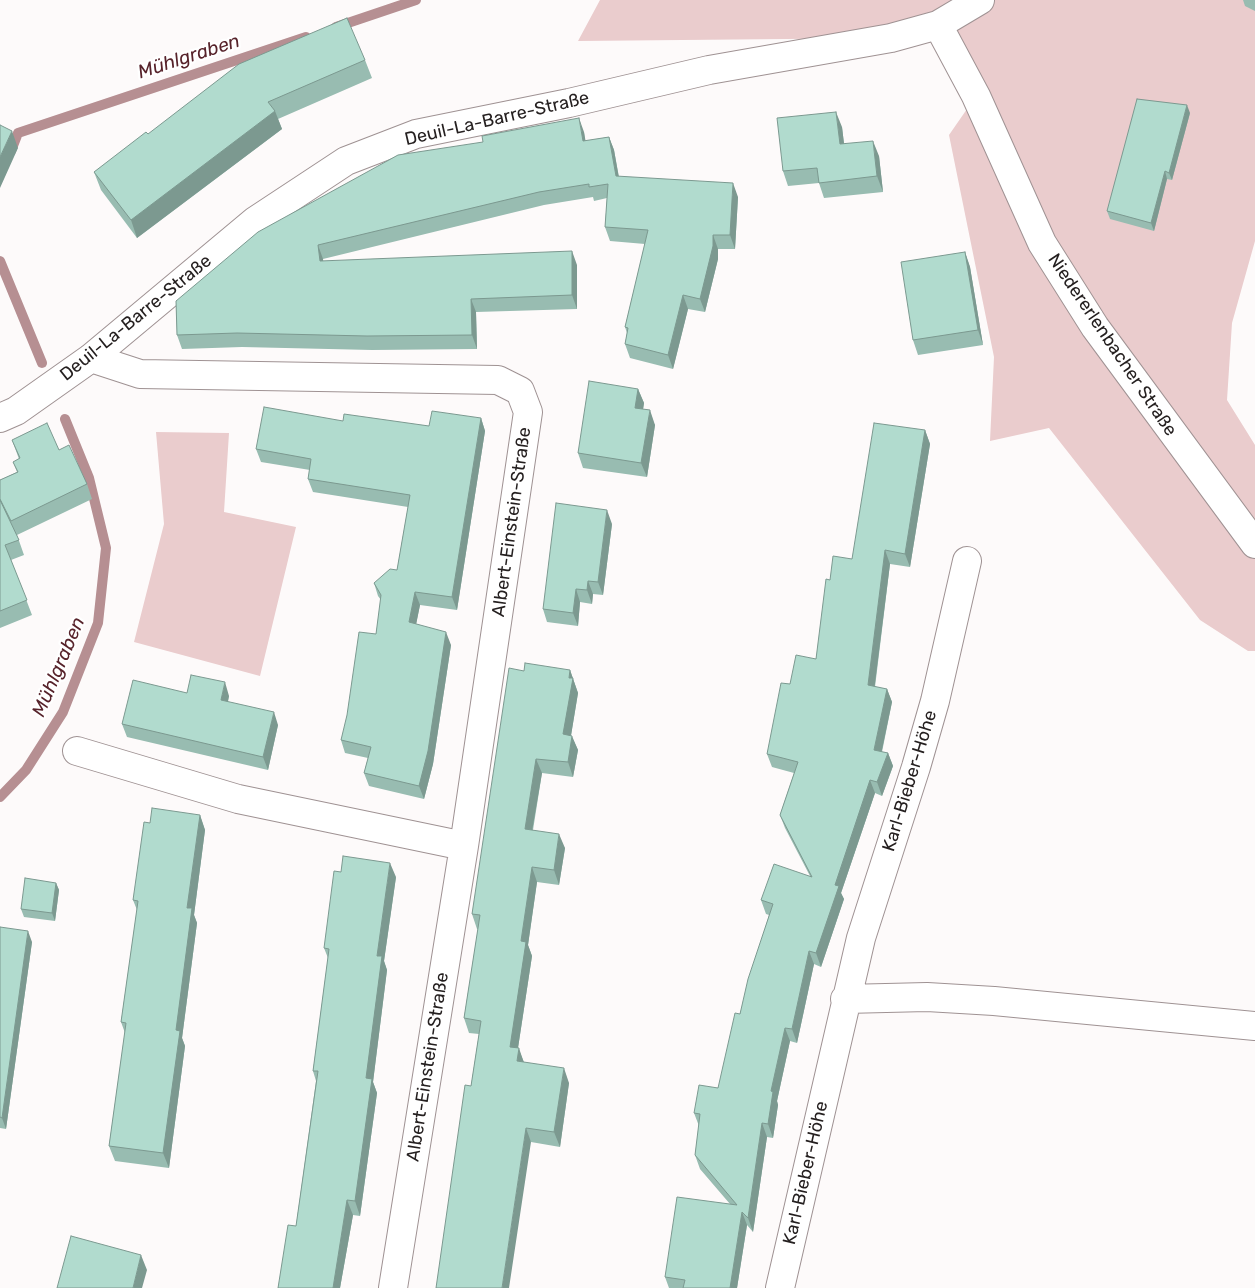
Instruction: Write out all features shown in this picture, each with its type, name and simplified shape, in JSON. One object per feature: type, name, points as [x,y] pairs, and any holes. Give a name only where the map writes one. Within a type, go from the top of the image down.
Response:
[{"type":"street","name":"Deuil-La-Barre-Straße","points":[[0,418],[16,411],[91,358],[255,221],[346,161],[416,134],[569,103],[709,70],[891,38],[938,25],[980,0]]},
{"type":"street","name":"Niedererlenbacher Straße","points":[[938,25],[976,96],[1042,243],[1095,327],[1255,544]]},
{"type":"street","name":"Albert-Einstein-Straße","points":[[91,358],[140,374],[498,380],[520,391],[528,412],[464,846],[393,1288]]},
{"type":"street","name":"Karl-Bieber-Höhe","points":[[780,1288],[845,999],[861,938],[916,768],[934,702],[967,561]]},
{"type":"street","points":[[77,751],[238,799],[464,846]]},
{"type":"street","points":[[845,999],[927,997],[994,1001],[1255,1026]]},
{"type":"shaded area","points":[[600,0],[1255,0],[1255,241],[1232,323],[1227,400],[1255,445],[1255,651],[1248,651],[1200,620],[1049,428],[990,441],[994,357],[949,135],[976,96],[938,25],[891,38],[578,41]]},
{"type":"shaded area","points":[[156,432],[229,433],[224,512],[296,527],[260,676],[134,642],[164,524]]},
{"type":"building","points":[[347,18],[365,60],[268,102],[275,111],[131,220],[94,172],[146,132],[148,134],[239,64]]},
{"type":"building","points":[[1137,99],[1187,105],[1169,173],[1165,171],[1151,223],[1107,211]]},
{"type":"building","points":[[836,112],[840,144],[873,141],[877,176],[819,183],[817,168],[783,171],[777,118]]},
{"type":"building","points":[[579,118],[583,141],[609,137],[616,176],[733,183],[730,235],[713,235],[713,246],[700,299],[683,295],[668,355],[625,344],[628,328],[625,327],[648,230],[605,227],[608,184],[589,187],[589,184],[539,192],[318,245],[320,261],[572,251],[572,295],[471,299],[472,335],[367,336],[237,333],[177,335],[176,301],[258,232],[398,155],[483,142],[482,136]]},
{"type":"building","points":[[0,125],[12,131],[0,157]]},
{"type":"building","points":[[965,252],[978,330],[913,340],[901,262]]},
{"type":"building","points":[[589,381],[638,389],[635,408],[650,410],[641,463],[578,453]]},
{"type":"building","points":[[264,407],[343,421],[344,414],[429,426],[432,411],[481,418],[452,597],[415,592],[409,622],[446,632],[428,751],[419,786],[364,773],[371,747],[341,740],[347,715],[359,632],[376,634],[381,595],[374,583],[390,569],[397,570],[410,495],[308,479],[311,459],[256,449]]},
{"type":"building","points":[[47,423],[59,450],[69,445],[87,484],[11,521],[0,499],[0,480],[18,472],[13,462],[20,458],[12,440]]},
{"type":"building","points":[[874,423],[925,430],[905,554],[885,550],[868,685],[887,689],[874,750],[888,753],[877,782],[870,780],[835,885],[839,886],[816,953],[809,951],[792,1029],[785,1028],[771,1091],[773,1092],[768,1124],[762,1123],[748,1218],[742,1212],[730,1288],[683,1288],[685,1280],[665,1277],[677,1197],[737,1205],[695,1155],[700,1114],[694,1113],[699,1085],[718,1088],[735,1013],[740,1014],[748,979],[773,904],[761,900],[774,864],[812,877],[780,815],[798,762],[767,754],[781,683],[790,684],[796,655],[816,659],[826,579],[830,580],[833,556],[852,559]]},
{"type":"building","points":[[0,500],[19,540],[5,545],[27,600],[0,611]]},
{"type":"building","points":[[556,503],[607,510],[598,582],[588,581],[587,590],[576,589],[573,613],[543,609]]},
{"type":"building","points":[[525,663],[570,670],[569,678],[573,678],[563,734],[572,736],[568,762],[536,759],[525,829],[559,834],[554,870],[532,867],[521,941],[526,942],[510,1047],[519,1048],[517,1061],[564,1068],[554,1132],[526,1128],[502,1288],[436,1288],[465,1085],[471,1086],[481,1021],[464,1018],[480,915],[472,914],[509,668],[524,671]]},
{"type":"building","points":[[191,675],[225,682],[221,700],[274,712],[263,757],[122,724],[133,680],[187,693]]},
{"type":"building","points":[[152,808],[200,815],[187,908],[192,908],[176,1030],[180,1031],[163,1153],[109,1146],[126,1023],[121,1022],[138,901],[133,900],[144,822],[150,823]]},
{"type":"building","points":[[343,856],[390,863],[377,956],[382,956],[366,1078],[372,1079],[355,1201],[347,1200],[333,1288],[278,1288],[288,1225],[296,1226],[318,1071],[313,1071],[329,949],[324,948],[334,871],[341,872]]},
{"type":"building","points":[[25,878],[56,883],[52,913],[21,909]]},
{"type":"building","points":[[0,927],[28,931],[2,1118],[0,1117]]},
{"type":"building","points":[[71,1236],[141,1255],[133,1288],[57,1288]]},
{"type":"waterway","name":"Mühlgraben","points":[[336,27],[416,0]]},
{"type":"waterway","name":"Mühlgraben","points":[[11,151],[18,133],[306,37]]},
{"type":"waterway","name":"Mühlgraben","points":[[0,261],[42,363]]},
{"type":"waterway","name":"Mühlgraben","points":[[0,797],[26,770],[63,712],[98,623],[106,548],[89,478],[65,419]]}]
